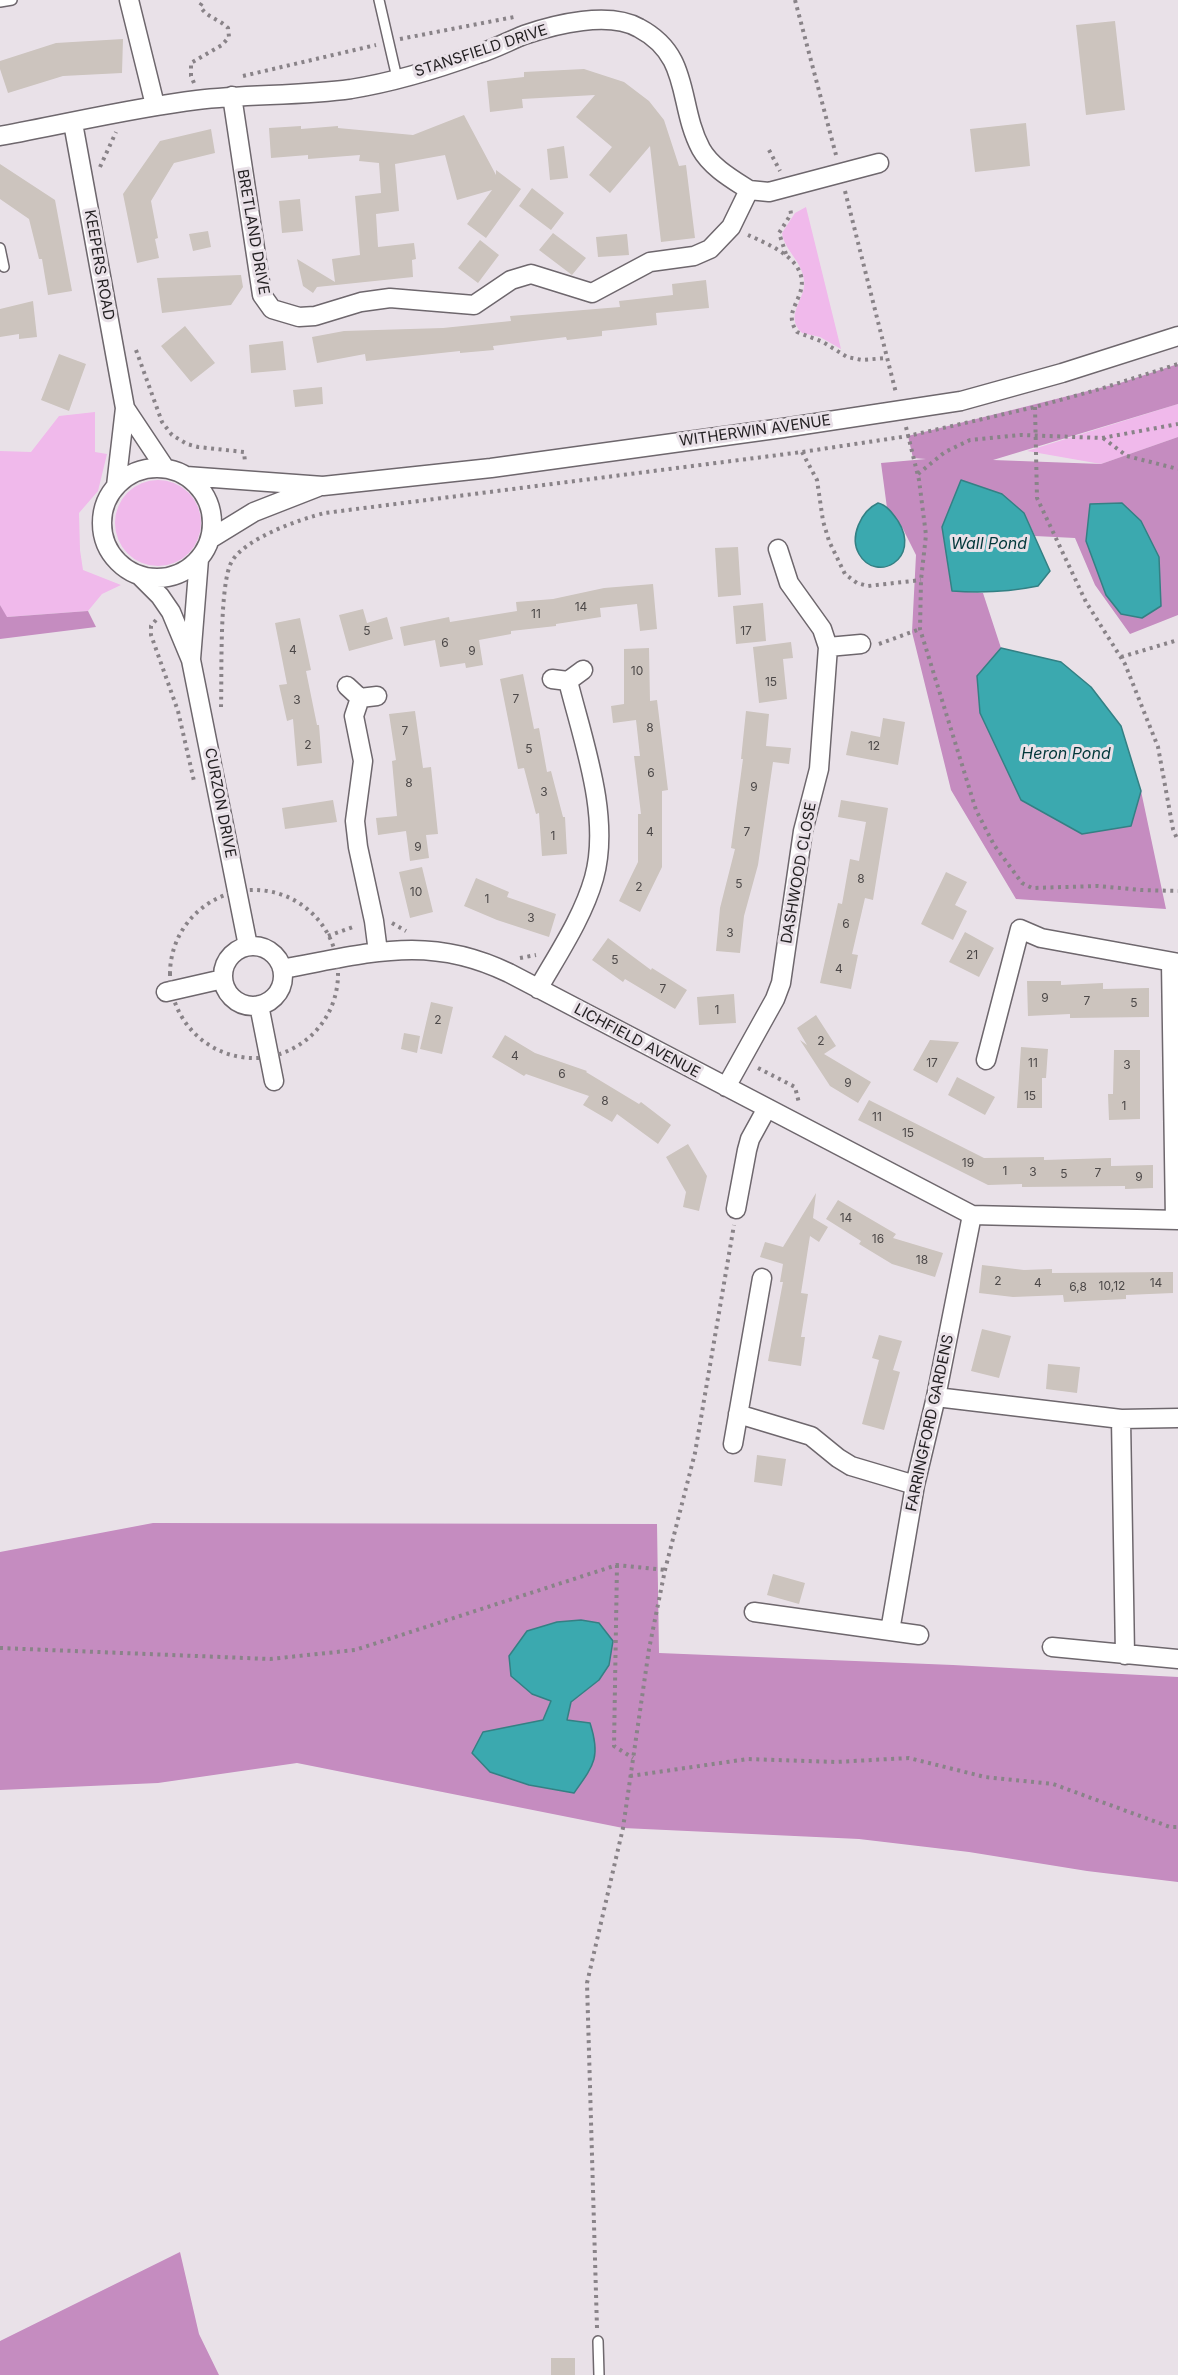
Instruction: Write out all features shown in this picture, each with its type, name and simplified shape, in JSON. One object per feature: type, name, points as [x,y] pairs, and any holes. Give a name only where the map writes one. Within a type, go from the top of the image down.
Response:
[{"type":"street","points":[[129,0],[155,105]]},
{"type":"street","name":"STANSFIELD DRIVE","points":[[0,136],[155,105],[232,96],[351,88],[441,67],[481,54],[526,35],[600,19],[623,21],[648,34],[666,49],[680,74],[695,135],[702,150],[715,166],[749,190]]},
{"type":"street","name":"BRETLAND DRIVE","points":[[232,96],[262,295],[272,309],[288,315],[315,316],[361,302],[390,298],[474,305],[511,279],[531,274],[592,293],[650,262],[694,256],[710,249],[731,227],[749,190]]},
{"type":"street","name":"KEEPERS ROAD","points":[[73,123],[125,408]]},
{"type":"street","points":[[749,190],[769,192],[879,164]]},
{"type":"street","name":"WITHERWIN AVENUE","points":[[186,476],[323,486],[491,468],[961,402],[1178,336]]},
{"type":"street","points":[[125,408],[165,468]]},
{"type":"street","points":[[116,486],[125,408]]},
{"type":"street","points":[[140,576],[156,578],[172,576],[187,570],[199,559],[210,539],[212,521],[209,503],[200,488],[186,476],[165,468],[138,472],[116,486],[106,502],[102,519],[104,538],[111,554],[124,567],[140,576],[160,596],[171,612],[191,660]]},
{"type":"street","name":"WITHERWIN AVENUE","points":[[210,539],[254,512],[323,486]]},
{"type":"street","name":"DASHWOOD CLOSE","points":[[726,1087],[775,999],[781,982],[804,831],[819,769],[828,647],[822,629],[789,583],[778,549]]},
{"type":"street","points":[[191,660],[199,559]]},
{"type":"street","points":[[828,647],[861,644]]},
{"type":"street","name":"CURZON DRIVE","points":[[191,660],[248,946]]},
{"type":"street","points":[[538,989],[587,898],[599,853],[600,827],[589,766],[567,677]]},
{"type":"street","points":[[361,693],[354,716],[363,761],[355,821],[378,952]]},
{"type":"street","points":[[972,1215],[1177,1220],[1174,963],[1041,938],[1020,929],[986,1060]]},
{"type":"street","points":[[248,946],[266,949],[273,954],[282,969],[283,979],[276,996],[259,1005],[249,1006],[232,997],[223,980],[223,970],[232,954],[248,946]]},
{"type":"street","name":"LICHFIELD AVENUE","points":[[282,969],[378,952],[423,949],[473,957],[972,1215]]},
{"type":"street","points":[[172,999],[223,980]]},
{"type":"street","points":[[259,1005],[274,1081]]},
{"type":"street","points":[[736,1209],[750,1139],[767,1108]]},
{"type":"street","name":"FARRINGFORD GARDENS","points":[[890,1631],[915,1485],[936,1397],[972,1215]]},
{"type":"street","points":[[733,1444],[762,1278]]},
{"type":"street","points":[[936,1397],[1121,1419],[1178,1418]]},
{"type":"street","points":[[738,1414],[812,1436],[851,1466],[915,1485]]},
{"type":"street","points":[[1121,1419],[1125,1655]]},
{"type":"street","points":[[754,1612],[919,1635]]},
{"type":"street","points":[[1052,1647],[1178,1659]]},
{"type":"lane","points":[[0,2],[12,0]]},
{"type":"lane","points":[[379,0],[398,78]]},
{"type":"lane","points":[[0,248],[4,267]]},
{"type":"lane","points":[[598,2341],[599,2375]]},
{"type":"path","points":[[196,86],[191,76],[191,63],[222,45],[229,37],[228,28],[204,12],[200,6],[204,0]]},
{"type":"path","points":[[795,0],[837,161]]},
{"type":"path","points":[[402,39],[517,16]]},
{"type":"path","points":[[241,76],[377,45]]},
{"type":"path","points":[[99,170],[118,127]]},
{"type":"path","points":[[769,150],[782,173]]},
{"type":"path","points":[[846,193],[897,396]]},
{"type":"path","points":[[786,255],[779,233],[791,214],[790,207]]},
{"type":"path","points":[[741,231],[794,261],[802,283],[790,318],[797,332],[822,342],[847,357],[862,360],[886,358]]},
{"type":"path","points":[[132,341],[166,429],[187,444],[244,452]]},
{"type":"path","points":[[221,709],[224,607],[232,561],[251,544],[283,526],[325,513],[802,452],[908,436],[1035,407],[1178,364]]},
{"type":"path","points":[[1035,407],[1037,498],[1086,602],[1125,664],[1158,747],[1178,841]]},
{"type":"path","points":[[905,423],[918,474],[926,535],[921,580],[920,629],[976,810],[994,845],[1022,883],[1032,888],[1098,886],[1178,891]]},
{"type":"path","points":[[918,474],[945,452],[970,440],[997,436],[1035,435],[1102,438],[1178,424]]},
{"type":"path","points":[[1102,438],[1127,456],[1178,470]]},
{"type":"path","points":[[802,452],[817,480],[823,521],[829,541],[845,574],[857,583],[868,586],[921,580]]},
{"type":"path","points":[[156,620],[151,626],[151,635],[178,711],[196,792]]},
{"type":"path","points":[[861,644],[872,646],[920,629]]},
{"type":"path","points":[[1120,657],[1178,640]]},
{"type":"path","points":[[258,889],[291,899],[306,909],[328,936],[333,946]]},
{"type":"path","points":[[169,972],[174,948],[184,928],[200,910],[219,896]]},
{"type":"path","points":[[328,936],[365,923]]},
{"type":"path","points":[[281,1053],[291,1051],[309,1038],[324,1022],[333,1002],[338,976]]},
{"type":"path","points":[[172,999],[181,1018],[198,1038],[220,1051],[255,1057]]},
{"type":"path","points":[[751,1064],[795,1088],[801,1108]]},
{"type":"path","points":[[598,2341],[587,1983],[623,1828],[650,1649],[665,1570],[695,1453],[736,1209]]},
{"type":"path","points":[[0,1648],[270,1659],[355,1650],[616,1565],[665,1570]]},
{"type":"path","points":[[616,1565],[614,1746],[633,1758]]},
{"type":"path","points":[[630,1776],[748,1759],[835,1762],[909,1758],[985,1777],[1053,1784],[1170,1827],[1178,1827]]},
{"type":"shaded area","points":[[806,207],[841,349],[820,337],[802,333],[795,320],[795,313],[804,287],[803,273],[786,245],[782,233],[795,213]]},
{"type":"shaded area","points":[[1178,364],[1178,404],[993,460],[1101,464],[1178,437],[1178,615],[1130,634],[1095,585],[1075,538],[1035,536],[1024,513],[961,480],[942,527],[952,591],[983,593],[1001,648],[977,676],[980,713],[1021,800],[1131,826],[1141,791],[1166,909],[1016,899],[951,790],[912,632],[916,555],[902,527],[887,508],[881,463],[926,459],[913,458],[908,436],[1120,383]]},
{"type":"shaded area","points":[[1178,404],[1178,437],[1101,464],[1027,451]]},
{"type":"shaded area","points":[[95,412],[95,452],[107,454],[98,491],[79,513],[83,570],[121,585],[102,594],[88,611],[6,617],[0,605],[0,451],[31,452],[59,416]]},
{"type":"shaded area","points":[[158,480],[174,484],[188,493],[197,507],[201,523],[197,539],[188,553],[174,562],[158,566],[142,562],[128,553],[119,539],[115,523],[119,507],[128,493],[142,484]]},
{"type":"shaded area","points":[[0,605],[7,617],[88,611],[96,627],[0,639]]},
{"type":"shaded area","points":[[153,1523],[657,1524],[659,1653],[1178,1677],[1178,1882],[1087,1871],[969,1852],[859,1839],[623,1828],[297,1763],[158,1783],[0,1790],[0,1552]],"holes":[[[557,1622],[599,1680],[571,1702],[566,1720],[574,1793],[529,1785],[490,1772],[483,1732],[543,1720],[551,1700],[532,1694],[509,1656],[528,1631]]]},
{"type":"shaded area","points":[[180,2252],[199,2334],[219,2375],[0,2375],[0,2341]]},
{"type":"water","name":"Wall Pond","points":[[961,480],[1002,494],[1024,513],[1050,571],[1038,586],[995,592],[952,591],[942,527]]},
{"type":"water","points":[[878,503],[892,513],[904,535],[901,556],[894,563],[885,567],[876,567],[867,563],[859,554],[855,540],[862,518]]},
{"type":"water","points":[[1122,503],[1141,521],[1159,557],[1161,606],[1142,618],[1121,614],[1106,595],[1086,541],[1090,504]]},
{"type":"water","name":"Heron Pond","points":[[1001,648],[1061,662],[1091,687],[1121,726],[1141,791],[1131,826],[1082,834],[1021,800],[980,713],[977,676]]},
{"type":"water","points":[[581,1620],[599,1623],[613,1641],[609,1665],[599,1680],[571,1702],[567,1720],[590,1723],[595,1744],[591,1768],[574,1793],[529,1785],[490,1772],[472,1753],[483,1732],[543,1720],[551,1701],[532,1694],[511,1676],[509,1656],[527,1631],[557,1622]]},
{"type":"building","points":[[1115,21],[1125,110],[1086,115],[1076,25]]},
{"type":"building","points":[[123,39],[122,73],[63,76],[8,93],[0,69],[0,61],[56,43]]},
{"type":"building","points":[[584,69],[624,82],[649,101],[664,120],[679,166],[686,165],[695,238],[661,242],[650,146],[610,193],[589,175],[612,147],[576,117],[595,95],[522,99],[523,108],[490,112],[487,81],[524,77],[524,72]]},
{"type":"building","points":[[464,115],[496,175],[496,170],[521,189],[486,238],[467,224],[492,190],[457,200],[445,155],[395,164],[399,211],[376,214],[378,247],[414,243],[416,259],[412,260],[413,277],[317,287],[313,293],[303,286],[297,259],[335,282],[332,259],[360,255],[355,196],[381,193],[379,163],[359,161],[360,155],[308,159],[308,155],[271,158],[269,128],[301,126],[301,129],[338,126],[338,128],[413,135]]},
{"type":"building","points":[[1026,123],[1030,166],[975,172],[970,129]]},
{"type":"building","points":[[211,129],[215,153],[174,163],[151,201],[159,258],[137,263],[123,194],[160,141]]},
{"type":"building","points":[[564,146],[568,178],[550,180],[547,149]]},
{"type":"building","points":[[0,164],[55,200],[72,291],[48,295],[42,259],[39,259],[29,219],[0,199]]},
{"type":"building","points":[[532,188],[564,213],[551,230],[519,206]]},
{"type":"building","points":[[300,199],[303,231],[282,233],[279,201]]},
{"type":"building","points":[[208,231],[211,247],[193,251],[189,234]]},
{"type":"building","points":[[553,233],[586,258],[572,275],[539,250]]},
{"type":"building","points":[[627,234],[629,255],[598,257],[596,237]]},
{"type":"building","points":[[480,240],[499,255],[478,283],[458,268]]},
{"type":"building","points":[[241,275],[243,287],[231,305],[162,313],[157,278]]},
{"type":"building","points":[[706,280],[709,308],[656,313],[657,325],[602,331],[602,336],[567,340],[566,337],[493,346],[494,350],[460,353],[460,351],[366,361],[365,354],[317,363],[312,337],[344,331],[443,328],[511,321],[510,316],[620,307],[619,301],[673,295],[672,284]]},
{"type":"building","points":[[33,301],[37,337],[19,339],[19,334],[0,337],[0,309]]},
{"type":"building","points":[[185,326],[215,363],[191,382],[161,346]]},
{"type":"building","points":[[283,341],[286,370],[251,373],[249,345]]},
{"type":"building","points":[[59,354],[86,364],[69,411],[41,400]]},
{"type":"building","points":[[322,387],[323,404],[295,407],[293,390]]},
{"type":"building","points":[[738,547],[741,595],[718,597],[715,548]]},
{"type":"building","points":[[653,584],[657,629],[640,631],[637,604],[600,608],[601,617],[556,624],[556,626],[511,631],[511,634],[479,640],[483,665],[466,668],[465,663],[440,667],[435,640],[404,646],[400,627],[449,617],[450,622],[517,611],[516,602],[553,599],[604,588]]},
{"type":"building","points":[[763,603],[766,641],[736,644],[733,606]]},
{"type":"building","points":[[363,609],[367,623],[387,617],[393,639],[349,651],[339,615]]},
{"type":"building","points":[[300,618],[311,670],[306,671],[317,725],[319,725],[322,763],[297,766],[293,719],[287,721],[279,685],[287,684],[275,623]]},
{"type":"building","points":[[791,642],[793,658],[783,659],[787,699],[759,703],[753,647]]},
{"type":"building","points":[[649,648],[650,701],[657,700],[668,790],[662,791],[662,867],[640,912],[619,901],[638,862],[638,814],[641,814],[634,756],[640,756],[636,720],[613,723],[611,706],[624,704],[624,649]]},
{"type":"building","points":[[523,674],[534,729],[539,728],[547,772],[551,771],[563,817],[565,817],[567,854],[542,856],[539,813],[536,814],[524,768],[518,769],[500,679]]},
{"type":"building","points":[[415,711],[423,768],[431,767],[438,834],[426,835],[429,858],[410,861],[406,831],[378,835],[376,818],[397,816],[392,761],[396,760],[389,714]]},
{"type":"building","points":[[746,711],[769,714],[766,746],[791,748],[789,764],[773,762],[758,865],[744,916],[740,953],[716,951],[720,908],[735,849],[731,848],[743,759],[741,759]]},
{"type":"building","points":[[883,718],[905,722],[898,765],[846,755],[851,731],[880,737]]},
{"type":"building","points":[[333,800],[337,822],[285,829],[282,808]]},
{"type":"building","points":[[841,800],[888,808],[873,900],[865,898],[852,954],[858,955],[851,989],[820,983],[838,903],[842,904],[850,859],[859,861],[866,822],[838,817]]},
{"type":"building","points":[[422,867],[433,912],[410,918],[399,872]]},
{"type":"building","points":[[946,872],[967,882],[955,905],[967,911],[953,940],[921,924]]},
{"type":"building","points":[[476,878],[509,892],[507,897],[556,914],[549,937],[497,920],[464,906]]},
{"type":"building","points":[[965,932],[994,948],[979,977],[949,962]]},
{"type":"building","points":[[608,938],[651,970],[652,968],[687,990],[675,1009],[625,979],[623,982],[592,960]]},
{"type":"building","points":[[1027,981],[1061,981],[1061,985],[1103,983],[1103,989],[1149,988],[1149,1017],[1070,1018],[1070,1014],[1028,1016]]},
{"type":"building","points":[[734,994],[736,1023],[699,1025],[697,997]]},
{"type":"building","points":[[431,1002],[453,1007],[442,1054],[420,1049]]},
{"type":"building","points":[[816,1015],[836,1046],[824,1054],[871,1082],[858,1103],[830,1086],[800,1040],[807,1045],[797,1028]]},
{"type":"building","points":[[404,1033],[420,1036],[417,1053],[401,1049]]},
{"type":"building","points":[[505,1035],[535,1053],[587,1071],[639,1104],[641,1102],[671,1125],[658,1144],[617,1114],[612,1122],[583,1105],[589,1096],[526,1074],[524,1076],[492,1057]]},
{"type":"building","points":[[930,1040],[959,1042],[937,1083],[913,1070]]},
{"type":"building","points":[[1021,1047],[1048,1049],[1046,1078],[1042,1078],[1042,1108],[1017,1108]]},
{"type":"building","points":[[1114,1050],[1140,1050],[1140,1119],[1109,1120],[1108,1094],[1113,1094]]},
{"type":"building","points":[[957,1077],[995,1097],[985,1115],[948,1095]]},
{"type":"building","points":[[869,1100],[984,1158],[1044,1157],[1044,1160],[1111,1158],[1111,1166],[1153,1165],[1153,1188],[988,1185],[858,1120]]},
{"type":"building","points":[[688,1144],[707,1176],[699,1211],[683,1207],[686,1192],[666,1157]]},
{"type":"building","points":[[816,1193],[813,1218],[828,1227],[819,1242],[810,1236],[801,1293],[808,1294],[801,1337],[805,1337],[801,1366],[768,1361],[783,1282],[780,1282],[783,1264],[760,1257],[765,1242],[783,1247]]},
{"type":"building","points":[[838,1200],[896,1234],[893,1238],[943,1253],[935,1277],[892,1264],[859,1244],[861,1241],[826,1219]]},
{"type":"building","points":[[982,1265],[1024,1270],[1052,1269],[1052,1273],[1173,1272],[1173,1293],[1126,1295],[1126,1299],[1064,1302],[1063,1295],[1013,1297],[979,1293]]},
{"type":"building","points":[[982,1329],[1011,1336],[999,1378],[971,1371]]},
{"type":"building","points":[[879,1335],[902,1341],[893,1370],[900,1372],[884,1430],[862,1424],[879,1360],[872,1358]]},
{"type":"building","points":[[1048,1364],[1080,1367],[1077,1393],[1046,1389]]},
{"type":"building","points":[[757,1455],[786,1459],[782,1486],[754,1482]]},
{"type":"building","points":[[773,1574],[805,1583],[799,1604],[767,1595]]},
{"type":"building","points":[[551,2358],[575,2358],[575,2375],[551,2375]]}]
